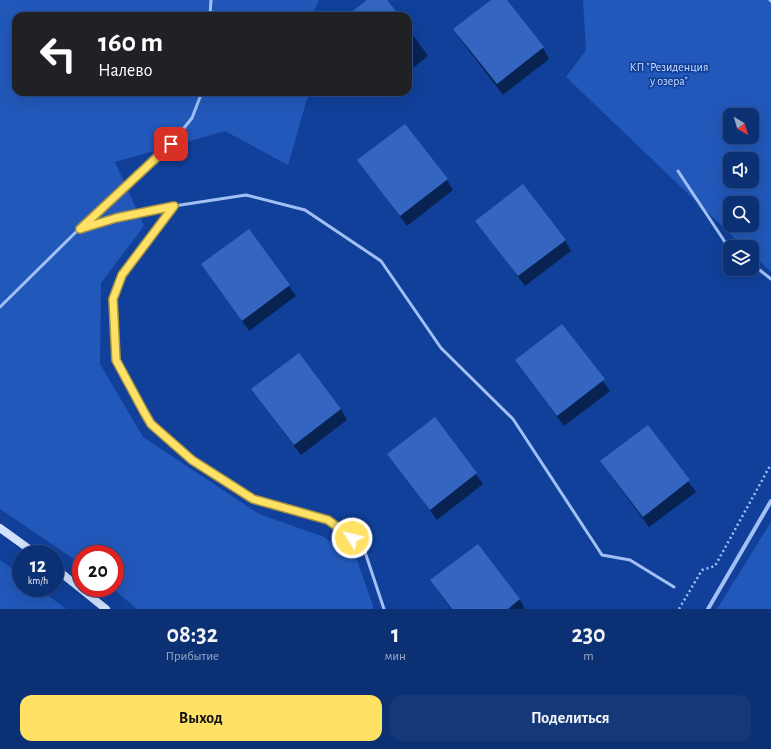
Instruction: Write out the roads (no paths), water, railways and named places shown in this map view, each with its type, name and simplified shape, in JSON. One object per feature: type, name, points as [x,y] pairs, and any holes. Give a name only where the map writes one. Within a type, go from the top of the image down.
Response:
[{"type":"street","points":[[708,609],[771,500]]},
{"type":"street","points":[[0,528],[24,545]]},
{"type":"street","points":[[64,575],[106,609]]},
{"type":"lane","points":[[210,12],[211,0]]},
{"type":"lane","points":[[0,307],[80,229],[171,144],[192,118],[200,96]]},
{"type":"lane","points":[[678,171],[724,240]]},
{"type":"lane","points":[[80,229],[116,218],[174,206],[246,195],[305,210],[381,261],[441,348],[512,419],[602,555],[630,560],[674,587]]},
{"type":"lane","points":[[174,206],[122,275],[115,293],[113,299],[116,360],[151,424],[192,460],[253,499],[328,520],[352,538],[365,552],[384,609]]},
{"type":"lane","points":[[759,270],[771,279]]},
{"type":"park label","name":"КП \"Резиденция у озера\"","points":[[669,74]]}]
